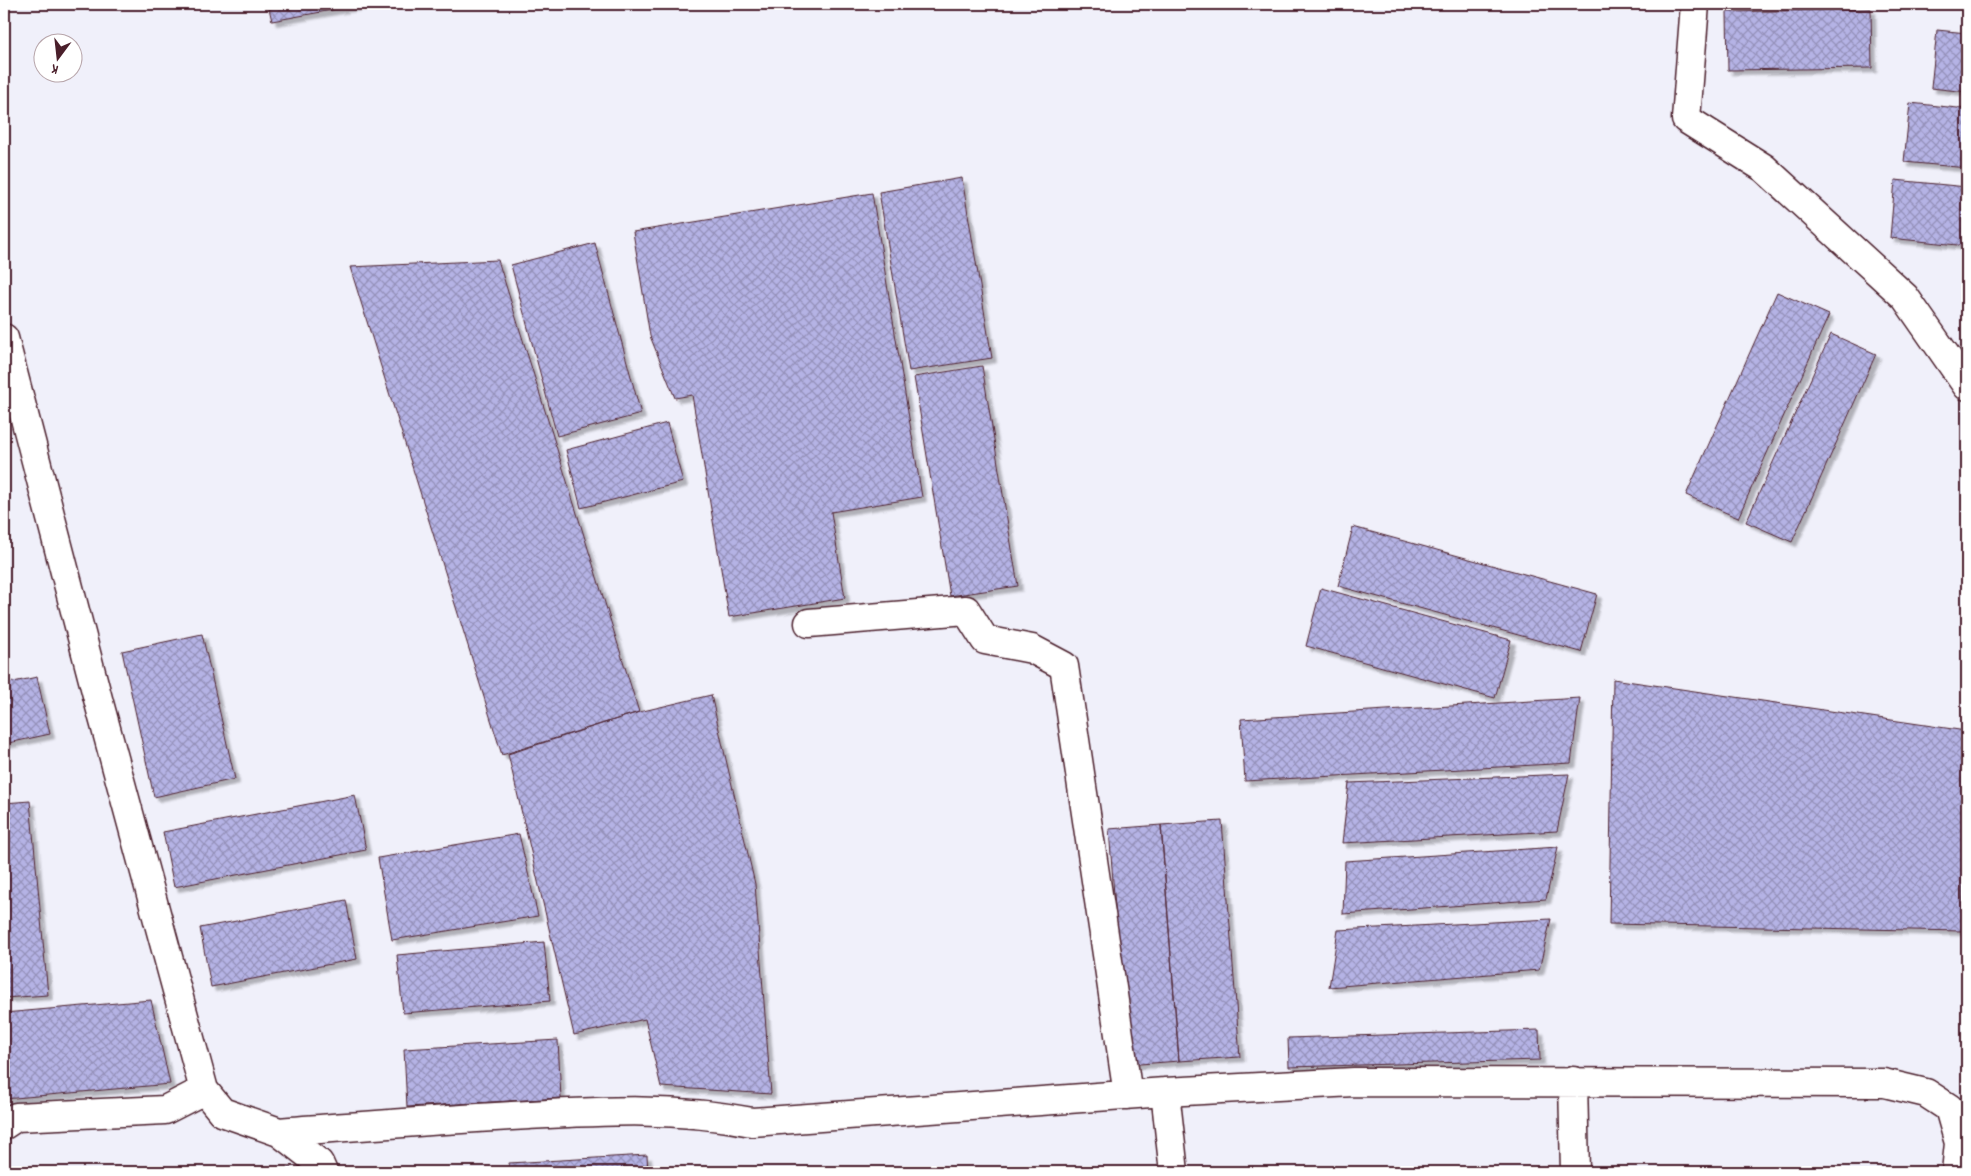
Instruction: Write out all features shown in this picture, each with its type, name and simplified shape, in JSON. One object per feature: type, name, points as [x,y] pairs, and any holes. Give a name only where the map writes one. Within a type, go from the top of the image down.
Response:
[{"type":"street","points":[[1695,4],[1686,119],[1764,168],[1905,297],[1967,386]]},
{"type":"street","points":[[4,338],[98,699],[204,1090],[222,1112],[279,1132],[319,1163],[323,1172]]},
{"type":"street","points":[[808,623],[966,610],[985,640],[1032,648],[1064,666],[1128,1095]]},
{"type":"street","points":[[279,1132],[620,1110],[710,1114],[752,1122],[1165,1092],[1354,1082],[1573,1080],[1884,1083],[1926,1093],[1949,1108],[1959,1143],[1956,1172]]},
{"type":"street","points":[[1573,1080],[1575,1172]]},
{"type":"street","points":[[4,1125],[16,1117],[166,1110],[204,1090]]},
{"type":"street","points":[[1165,1092],[1174,1172]]},
{"type":"building","points":[[268,4],[365,4],[272,21]]},
{"type":"building","points":[[1871,9],[1872,68],[1728,70],[1727,12]]},
{"type":"building","points":[[1937,30],[1967,33],[1967,92],[1931,88]]},
{"type":"building","points":[[1910,103],[1967,109],[1967,168],[1904,162]]},
{"type":"building","points":[[962,178],[992,358],[909,371],[879,192]]},
{"type":"building","points":[[1895,180],[1967,187],[1967,246],[1890,238]]},
{"type":"building","points":[[872,193],[922,497],[831,512],[845,598],[729,617],[692,395],[675,398],[650,336],[633,232]]},
{"type":"building","points":[[595,243],[641,414],[557,436],[511,265]]},
{"type":"building","points":[[498,260],[639,712],[502,755],[350,267]]},
{"type":"building","points":[[1777,292],[1829,315],[1738,518],[1686,495]]},
{"type":"building","points":[[1831,334],[1876,354],[1792,542],[1746,522]]},
{"type":"building","points":[[982,366],[1018,586],[950,596],[914,377]]},
{"type":"building","points":[[667,423],[683,482],[581,508],[566,450]]},
{"type":"building","points":[[1353,527],[1597,594],[1581,652],[1338,586]]},
{"type":"building","points":[[1321,588],[1511,640],[1495,698],[1306,646]]},
{"type":"building","points":[[202,634],[235,779],[154,797],[122,651]]},
{"type":"building","points":[[37,677],[50,734],[4,744],[4,684]]},
{"type":"building","points":[[1613,679],[1966,731],[1962,931],[1609,924]]},
{"type":"building","points":[[711,695],[755,884],[771,1094],[661,1087],[645,1019],[574,1035],[508,754],[639,712]]},
{"type":"building","points":[[1580,698],[1571,763],[1245,781],[1241,719]]},
{"type":"building","points":[[1569,774],[1557,831],[1342,843],[1349,783]]},
{"type":"building","points":[[355,795],[366,850],[174,887],[163,832]]},
{"type":"building","points":[[30,801],[48,995],[4,998],[4,803]]},
{"type":"building","points":[[1222,821],[1240,1057],[1179,1061],[1161,825]]},
{"type":"building","points":[[1161,825],[1179,1061],[1127,1065],[1109,829]]},
{"type":"building","points":[[519,834],[538,916],[392,940],[378,858]]},
{"type":"building","points":[[1558,847],[1546,899],[1343,914],[1345,861]]},
{"type":"building","points":[[346,900],[357,959],[211,987],[200,928]]},
{"type":"building","points":[[1551,919],[1539,970],[1329,987],[1338,930]]},
{"type":"building","points":[[544,942],[550,1001],[403,1013],[397,955]]},
{"type":"building","points":[[151,1000],[170,1084],[4,1099],[4,1013]]},
{"type":"building","points":[[1539,1030],[1540,1060],[1289,1067],[1288,1038]]},
{"type":"building","points":[[558,1040],[561,1098],[407,1107],[404,1049]]},
{"type":"building","points":[[647,1155],[648,1172],[510,1172],[509,1163]]},
{"type":"building","points":[[290,1167],[292,1172],[274,1172]]}]
